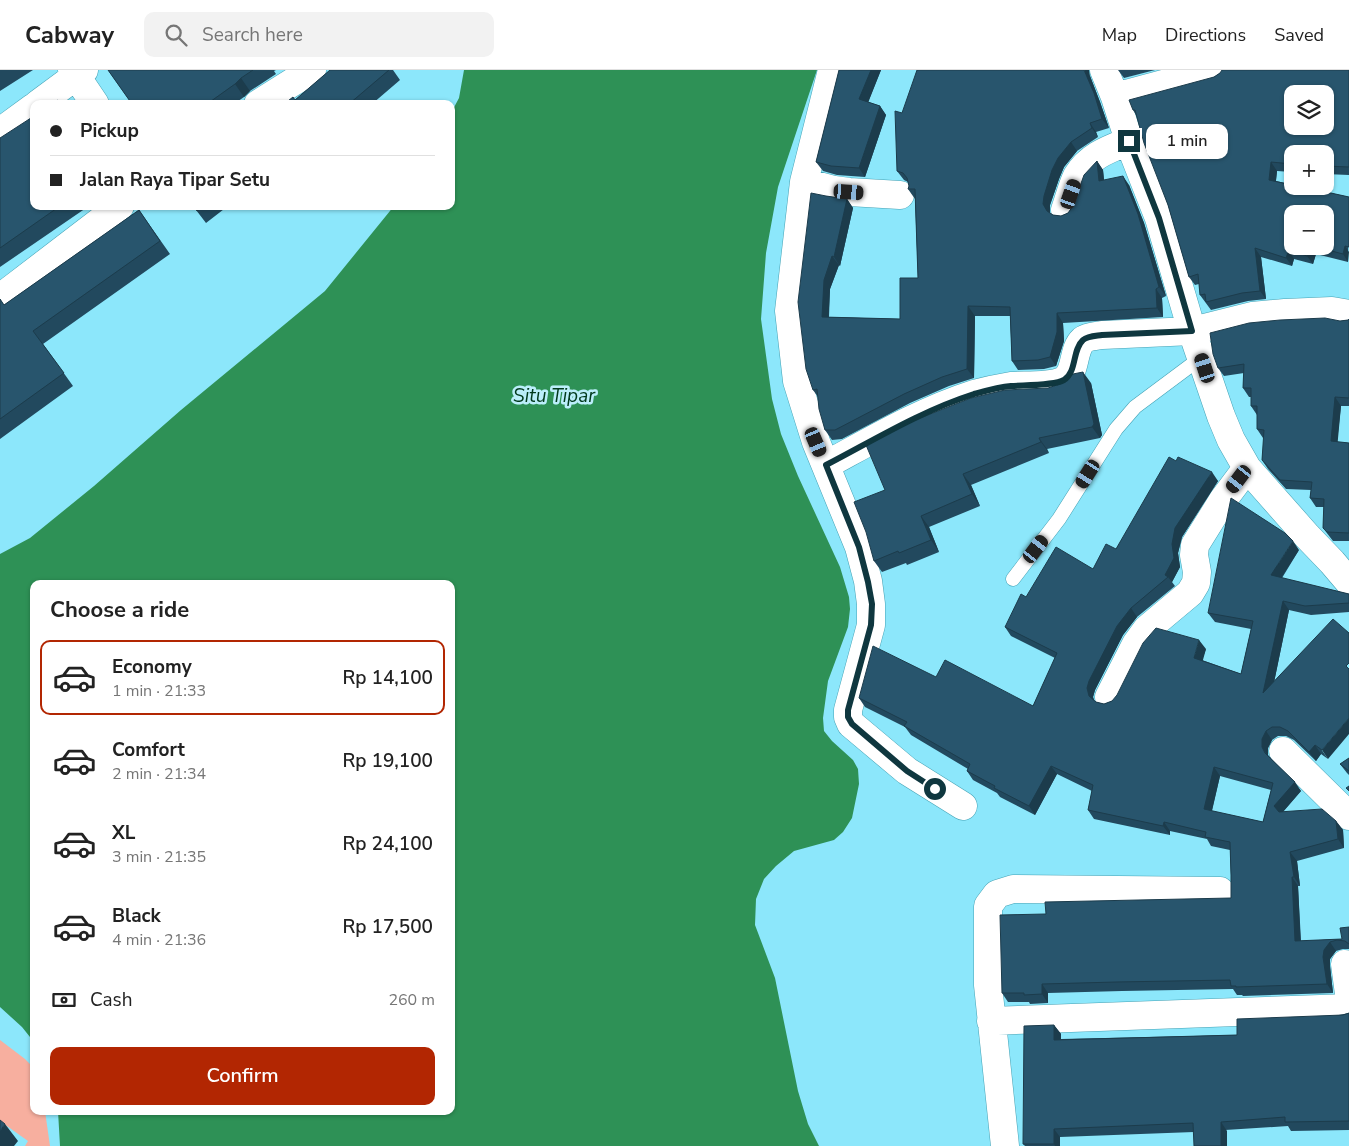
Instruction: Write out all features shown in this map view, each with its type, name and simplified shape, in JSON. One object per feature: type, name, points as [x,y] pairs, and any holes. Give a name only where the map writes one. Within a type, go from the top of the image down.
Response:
[{"type":"street","points":[[264,100],[312,70]]},
{"type":"street","points":[[832,70],[804,182],[790,311],[796,382],[816,442],[859,547],[872,604],[871,625],[848,710],[848,717],[852,724],[907,771],[962,806]]},
{"type":"street","points":[[1104,70],[1159,218],[1192,331],[1231,440],[1247,468],[1349,582]]},
{"type":"street","points":[[1115,98],[1215,70]]},
{"type":"street","points":[[43,100],[77,72],[93,100]]},
{"type":"street","points":[[0,132],[30,110]]},
{"type":"street","points":[[1065,210],[1076,178],[1090,160],[1100,153],[1129,141]]},
{"type":"street","points":[[804,182],[834,190],[900,195]]},
{"type":"street","points":[[0,298],[115,210]]},
{"type":"street","points":[[826,465],[936,408],[975,394],[1009,386],[1050,384],[1062,381],[1070,375],[1079,346],[1084,339],[1091,336],[1192,331],[1252,316],[1276,313],[1332,311],[1349,314]]},
{"type":"street","points":[[1109,697],[1136,644],[1147,629],[1190,593],[1196,584],[1195,545],[1223,500],[1247,468]]},
{"type":"street","points":[[1282,751],[1349,816]]},
{"type":"street","points":[[1005,1146],[988,985],[988,906],[998,894],[1013,890],[1220,891]]},
{"type":"street","points":[[1345,964],[1349,994]]},
{"type":"street","points":[[991,1021],[1349,1008]]},
{"type":"lane","points":[[1013,579],[1059,519],[1116,429],[1135,407],[1202,357]]},
{"type":"shaded area","points":[[0,1040],[30,1064],[30,1115],[46,1115],[50,1146],[25,1146],[28,1141],[0,1121]]},
{"type":"water","name":"Situ Tipar","points":[[464,70],[817,70],[778,187],[766,253],[761,319],[772,399],[781,434],[840,567],[849,597],[848,627],[828,681],[823,718],[824,731],[853,760],[858,769],[859,784],[852,818],[843,832],[834,840],[794,851],[764,879],[756,899],[755,925],[775,978],[798,1091],[808,1124],[819,1146],[60,1146],[58,1115],[455,1115],[455,580],[30,580],[30,1037],[0,1007],[0,554],[30,538],[325,291],[391,210],[455,210],[455,106],[459,98]]},
{"type":"building","points":[[108,70],[253,70],[213,100],[129,100]]},
{"type":"building","points":[[330,70],[389,70],[354,100],[295,100]]},
{"type":"building","points":[[839,70],[871,70],[859,99],[880,106],[859,168],[831,166],[816,162]]},
{"type":"building","points":[[917,70],[1084,70],[1102,119],[1090,123],[1092,128],[1071,142],[1058,158],[1052,170],[1043,204],[1047,211],[1053,215],[1061,216],[1068,213],[1073,206],[1084,175],[1097,161],[1099,181],[1123,176],[1138,214],[1159,287],[1156,289],[1157,308],[1057,313],[1057,332],[1050,357],[1038,360],[1012,361],[1010,307],[968,306],[967,369],[942,377],[904,394],[835,430],[825,430],[819,409],[817,389],[813,390],[806,369],[798,302],[811,193],[847,199],[834,257],[832,256],[824,280],[822,317],[900,319],[900,278],[918,278],[915,189],[908,189],[907,178],[903,173],[897,171],[895,111],[902,113]]},
{"type":"building","points":[[1222,70],[1349,70],[1349,167],[1334,166],[1334,145],[1284,145],[1284,163],[1271,162],[1269,180],[1284,183],[1284,195],[1334,194],[1349,197],[1349,247],[1345,246],[1343,254],[1334,252],[1334,205],[1284,205],[1284,255],[1287,255],[1286,258],[1255,248],[1260,291],[1242,293],[1206,302],[1205,294],[1200,295],[1198,274],[1189,277],[1168,205],[1144,143],[1135,110],[1133,110],[1129,100],[1214,77]]},
{"type":"building","points":[[30,119],[30,210],[54,210],[0,248],[0,138]]},
{"type":"building","points":[[139,210],[160,241],[33,331],[64,373],[0,419],[0,299],[4,305]]},
{"type":"building","points":[[1325,318],[1340,321],[1349,319],[1349,398],[1335,397],[1331,441],[1349,443],[1349,533],[1327,532],[1323,528],[1324,499],[1310,498],[1312,482],[1280,480],[1262,460],[1264,430],[1257,429],[1257,406],[1251,406],[1251,388],[1243,388],[1244,364],[1218,368],[1213,354],[1210,333],[1249,323]]},
{"type":"building","points":[[1083,372],[1094,424],[1092,427],[1039,438],[1041,442],[963,474],[972,494],[921,516],[931,540],[874,561],[866,532],[854,502],[885,490],[866,445],[915,420],[971,398],[1005,390],[1048,388],[1063,383],[1073,374]]},
{"type":"building","points":[[1169,457],[1176,461],[1178,457],[1212,472],[1175,528],[1172,544],[1174,558],[1165,575],[1168,577],[1131,608],[1117,626],[1089,681],[1087,688],[1089,696],[1096,702],[1104,704],[1112,701],[1117,695],[1143,643],[1156,628],[1199,640],[1194,658],[1241,674],[1253,621],[1208,613],[1231,498],[1285,533],[1293,541],[1271,575],[1349,594],[1349,603],[1305,606],[1283,601],[1263,693],[1333,619],[1349,633],[1349,663],[1346,666],[1349,669],[1349,718],[1322,750],[1315,745],[1309,752],[1288,731],[1280,727],[1272,727],[1266,731],[1262,739],[1262,747],[1265,753],[1295,782],[1274,806],[1279,812],[1322,809],[1336,821],[1338,839],[1290,852],[1294,877],[1292,877],[1295,941],[1342,939],[1340,928],[1349,927],[1349,944],[1345,941],[1337,940],[1330,942],[1324,950],[1323,957],[1327,984],[1236,987],[1231,986],[1230,980],[1042,984],[1042,994],[1002,993],[1000,915],[1046,914],[1045,902],[1231,898],[1230,842],[1205,837],[1206,832],[1164,822],[1163,826],[1088,810],[1093,785],[1051,766],[1029,806],[994,788],[995,786],[967,771],[970,764],[904,726],[907,722],[859,698],[873,646],[936,677],[945,660],[1033,706],[1057,653],[1005,627],[1021,594],[1026,597],[1056,547],[1093,569],[1106,544],[1116,549]],"holes":[[[1214,767],[1273,783],[1263,822],[1204,809]]]},
{"type":"building","points":[[1349,758],[1349,771],[1340,764]]},
{"type":"building","points":[[1349,1013],[1349,1121],[1285,1122],[1285,1117],[1221,1122],[1221,1146],[1194,1146],[1193,1123],[1054,1129],[1054,1144],[1023,1144],[1024,1026],[1054,1025],[1054,1040],[1237,1035],[1237,1019],[1343,1015]]},
{"type":"building","points":[[0,1120],[5,1124],[0,1131]]},
{"type":"route","points":[[935,789],[907,771],[852,724],[848,717],[848,710],[871,625],[872,604],[859,547],[826,465],[936,408],[975,394],[1009,386],[1050,384],[1062,381],[1070,375],[1079,346],[1084,339],[1091,336],[1192,331],[1159,218],[1129,141]]}]
